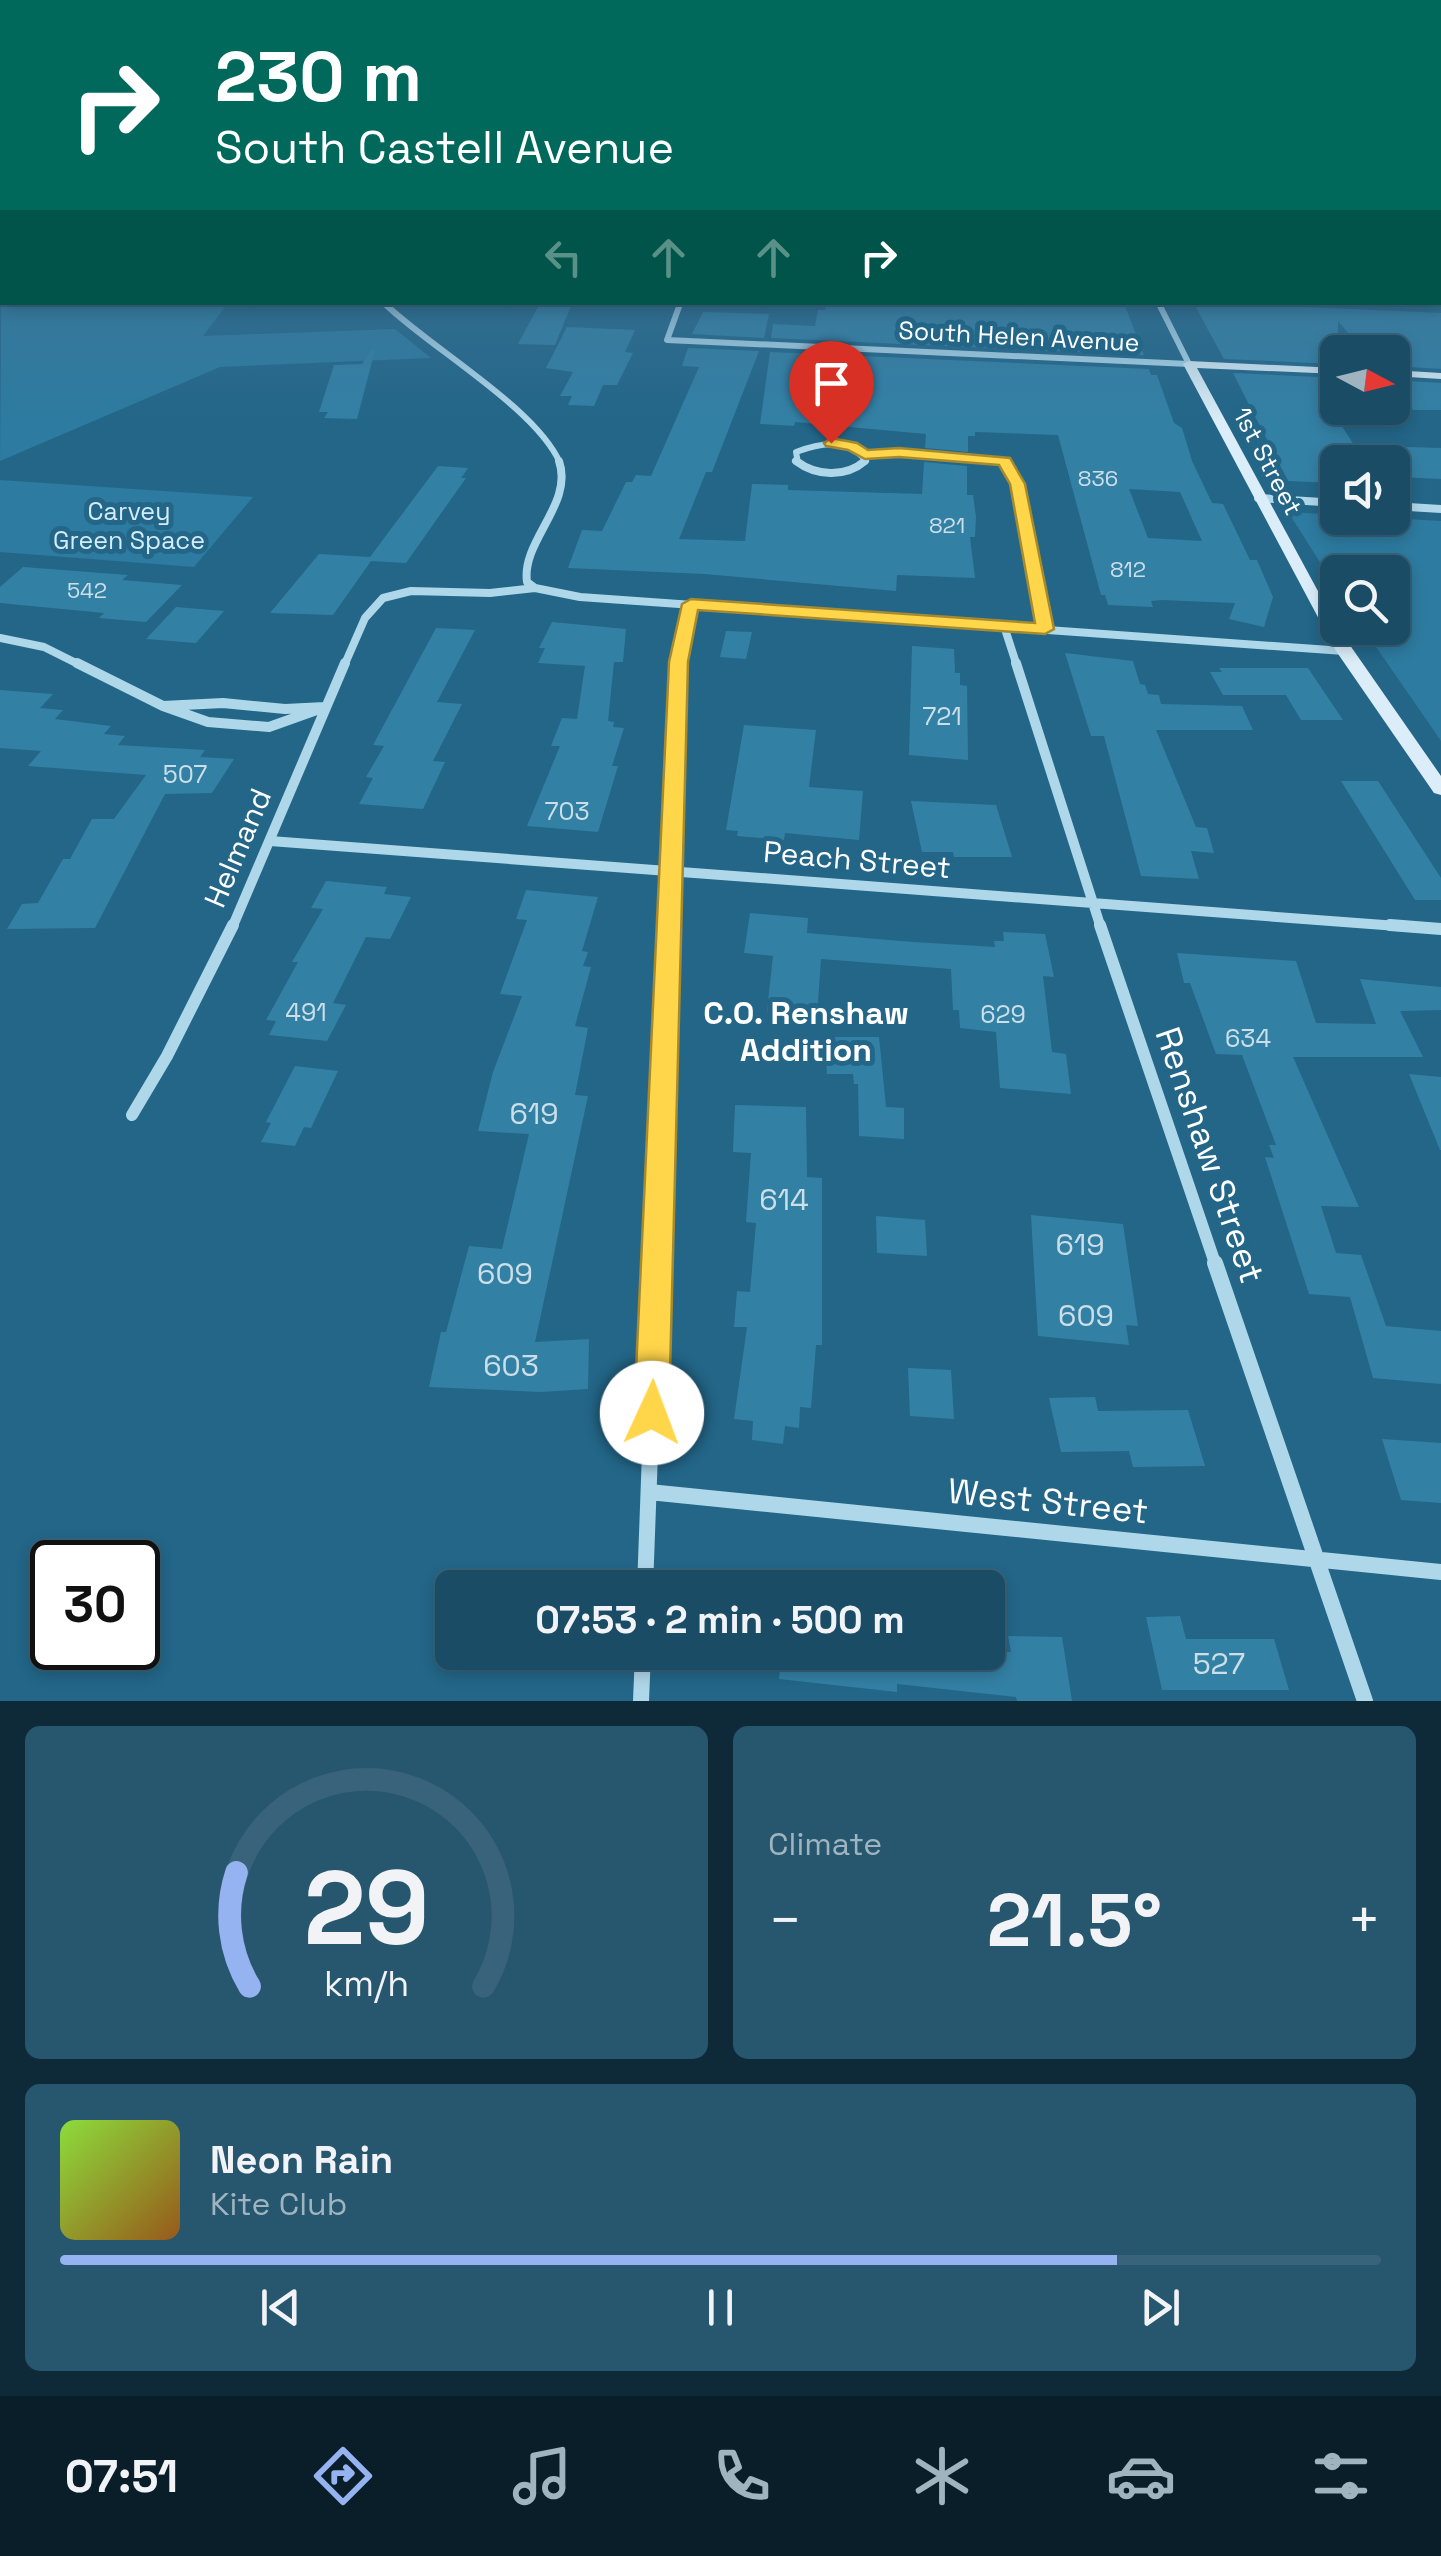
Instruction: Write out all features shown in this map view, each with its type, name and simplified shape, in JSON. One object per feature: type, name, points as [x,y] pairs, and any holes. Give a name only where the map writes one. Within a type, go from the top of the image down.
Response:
[{"type":"street","points":[[387,305],[425,341],[542,432],[559,456],[561,479],[525,568],[528,582],[534,588],[580,596],[1344,652]]},
{"type":"street","name":"South Helen Avenue","points":[[680,305],[666,340],[1189,364]]},
{"type":"street","name":"1st Street","points":[[1160,305],[1258,498],[1344,652],[1441,789]]},
{"type":"street","points":[[1189,364],[1320,370]]},
{"type":"street","points":[[1410,374],[1441,376]]},
{"type":"street","points":[[865,455],[864,465],[836,473],[802,467],[794,457],[801,448],[820,443],[852,446],[865,455],[899,452],[1004,461],[1017,484],[1045,629]]},
{"type":"street","points":[[1258,498],[1320,502]]},
{"type":"street","points":[[1410,507],[1441,509]]},
{"type":"street","name":"Helmand","points":[[132,1116],[166,1062],[270,841],[365,618],[384,598],[411,591],[490,593],[534,588]]},
{"type":"street","points":[[646,1570],[678,662],[691,604]]},
{"type":"street","name":"Renshaw Street","points":[[1004,626],[1093,903],[1365,1701]]},
{"type":"street","points":[[0,638],[44,647],[162,706],[208,722],[270,727],[325,707]]},
{"type":"street","points":[[162,706],[223,703],[285,709],[325,707]]},
{"type":"street","name":"Peach Street","points":[[270,841],[1441,929]]},
{"type":"street","name":"West Street","points":[[649,1492],[1441,1572]]},
{"type":"street","points":[[641,1701],[642,1670]]},
{"type":"green space","name":"Carvey Green Space","points":[[1,305],[226,305],[203,336],[395,329],[431,358],[220,367],[0,461]]},
{"type":"green space","name":"Carvey Green Space","points":[[0,480],[253,497],[194,567],[0,552]]},
{"type":"green space","points":[[1288,512],[1320,514],[1320,535],[1410,535],[1410,519],[1441,521],[1441,741],[1375,645],[1410,645],[1410,555],[1320,555],[1320,562]]},
{"type":"building","points":[[539,305],[571,306],[555,345],[518,344]]},
{"type":"building","points":[[826,305],[1125,305],[1144,355],[771,338],[773,324],[815,326],[818,310],[825,310]]},
{"type":"building","points":[[1195,305],[1441,313],[1441,369],[1410,367],[1410,335],[1350,335],[1338,321],[1338,335],[1320,335],[1320,363],[1224,359]]},
{"type":"building","points":[[703,312],[769,314],[764,338],[692,334]]},
{"type":"building","points":[[567,327],[635,330],[625,352],[633,353],[617,385],[603,385],[594,406],[568,405],[572,396],[560,396],[573,372],[546,368]]},
{"type":"building","points":[[688,348],[759,351],[712,472],[706,472],[679,539],[745,541],[752,484],[788,485],[788,490],[922,494],[924,462],[967,466],[967,495],[973,495],[976,517],[975,537],[970,537],[975,578],[897,575],[896,591],[704,574],[568,568],[582,530],[602,531],[626,482],[632,482],[636,475],[651,476],[699,367],[682,366]]},
{"type":"building","points":[[375,350],[357,419],[324,418],[328,412],[319,412],[334,365],[362,364]]},
{"type":"building","points":[[770,352],[1149,369],[1151,375],[1157,375],[1174,423],[1182,428],[1212,503],[1223,504],[1250,560],[1257,560],[1273,597],[1264,627],[1229,619],[1235,603],[1162,600],[1151,601],[1153,607],[1108,605],[1105,595],[1101,595],[1058,435],[975,432],[975,436],[968,436],[968,452],[925,448],[926,434],[795,422],[794,426],[760,424]],"holes":[[[1129,489],[1180,492],[1202,541],[1148,538]]]},
{"type":"building","points":[[1233,373],[1320,377],[1320,425],[1341,425],[1354,445],[1320,445],[1320,482],[1288,481]]},
{"type":"building","points":[[1410,381],[1441,383],[1441,410],[1413,410]]},
{"type":"building","points":[[1410,447],[1441,448],[1441,479],[1410,478]]},
{"type":"building","points":[[438,466],[468,468],[461,478],[466,478],[406,563],[371,561],[333,615],[270,613],[319,554],[370,557]]},
{"type":"building","points":[[23,567],[128,575],[122,580],[182,585],[146,622],[99,618],[104,613],[0,603],[0,587]]},
{"type":"building","points":[[176,607],[224,611],[196,643],[146,639]]},
{"type":"building","points":[[552,622],[626,629],[623,662],[614,662],[608,721],[614,722],[613,727],[624,728],[612,766],[618,766],[598,832],[527,826],[560,746],[551,746],[562,718],[577,719],[585,666],[538,663],[545,648],[539,648]]},
{"type":"building","points":[[436,628],[475,630],[437,702],[462,704],[433,761],[445,762],[423,809],[359,804],[373,778],[366,777],[384,746],[373,745]]},
{"type":"building","points":[[726,631],[752,632],[746,659],[720,657]]},
{"type":"building","points":[[912,646],[954,649],[955,673],[960,673],[960,685],[967,686],[968,760],[909,755]]},
{"type":"building","points":[[1065,653],[1133,661],[1140,684],[1145,685],[1148,694],[1159,695],[1161,704],[1242,706],[1253,730],[1156,730],[1196,827],[1207,828],[1214,853],[1191,851],[1199,879],[1141,876],[1104,736],[1091,736]]},
{"type":"building","points":[[1219,668],[1308,668],[1343,720],[1301,720],[1286,695],[1223,695],[1210,672],[1222,672]]},
{"type":"building","points":[[0,690],[53,694],[40,708],[63,710],[55,719],[111,726],[104,734],[125,736],[118,745],[205,750],[200,757],[234,759],[212,793],[165,794],[95,928],[7,929],[22,904],[38,903],[63,859],[70,859],[92,819],[114,819],[146,775],[28,766],[41,751],[0,748]]},
{"type":"building","points":[[744,725],[816,730],[809,787],[863,791],[859,840],[785,833],[784,840],[737,836],[738,831],[726,830]]},
{"type":"building","points":[[1341,781],[1378,781],[1441,878],[1441,900],[1415,900]]},
{"type":"building","points":[[911,801],[996,805],[1012,857],[954,857],[953,852],[922,852]]},
{"type":"building","points":[[326,881],[387,887],[384,894],[411,897],[390,939],[366,937],[333,1003],[346,1005],[327,1041],[269,1035],[276,1021],[266,1020],[298,962],[292,962],[323,909],[311,908]]},
{"type":"building","points":[[526,890],[598,897],[582,951],[588,952],[583,966],[591,967],[575,1026],[588,1028],[575,1095],[588,1096],[535,1342],[589,1339],[588,1389],[541,1392],[429,1387],[441,1332],[446,1332],[469,1246],[502,1249],[529,1134],[478,1131],[493,1072],[522,996],[500,994],[527,920],[516,919]]},
{"type":"building","points":[[750,913],[808,918],[807,933],[913,942],[995,947],[994,941],[1004,941],[1003,932],[1045,934],[1054,977],[1043,976],[1052,1052],[1066,1054],[1071,1094],[1000,1088],[996,1032],[960,1028],[959,1010],[953,1010],[951,969],[821,959],[817,1016],[767,1011],[773,956],[744,953]]},
{"type":"building","points":[[1177,953],[1296,961],[1316,1023],[1376,1024],[1360,979],[1441,987],[1441,1010],[1400,1011],[1423,1057],[1293,1057],[1359,1207],[1321,1206],[1336,1253],[1361,1255],[1386,1326],[1441,1331],[1441,1384],[1373,1378],[1350,1297],[1309,1294],[1265,1157],[1274,1158],[1269,1145],[1276,1145],[1242,1055],[1216,1054],[1190,983],[1184,983]]},
{"type":"building","points":[[824,1037],[879,1037],[886,1107],[904,1108],[904,1139],[859,1136],[858,1084],[854,1084],[853,1074],[827,1074]]},
{"type":"building","points":[[295,1066],[338,1071],[311,1128],[304,1127],[295,1146],[261,1142],[271,1123],[266,1122]]},
{"type":"building","points":[[1409,1074],[1441,1077],[1441,1150],[1440,1150]]},
{"type":"building","points":[[735,1105],[806,1107],[807,1177],[822,1178],[822,1345],[816,1345],[811,1408],[800,1407],[799,1428],[785,1426],[783,1444],[752,1440],[753,1421],[734,1419],[747,1327],[734,1327],[737,1291],[750,1292],[756,1223],[746,1222],[751,1153],[733,1152]]},
{"type":"building","points":[[1031,1215],[1123,1224],[1138,1326],[1126,1325],[1129,1345],[1038,1336]]},
{"type":"building","points":[[876,1216],[925,1220],[927,1256],[877,1253]]},
{"type":"building","points":[[908,1368],[951,1370],[954,1419],[910,1416]]},
{"type":"building","points":[[1095,1397],[1098,1411],[1188,1410],[1205,1466],[1133,1467],[1129,1451],[1061,1452],[1049,1398]]},
{"type":"building","points":[[1382,1439],[1441,1443],[1441,1503],[1401,1500]]},
{"type":"building","points":[[1180,1616],[1186,1639],[1274,1639],[1289,1690],[1162,1690],[1146,1617]]},
{"type":"building","points":[[1008,1636],[1062,1637],[1072,1701],[1017,1701],[1016,1697],[897,1684],[897,1692],[779,1679],[780,1670],[1005,1670],[1005,1652],[1011,1652]]},
{"type":"district","name":"C.O. Renshaw Addition","points":[[806,1032]]},
{"type":"route","points":[[652,1413],[678,662],[691,604],[1045,629],[1017,484],[1013,470],[1004,461],[899,452],[865,455],[852,446],[831,443]]}]
